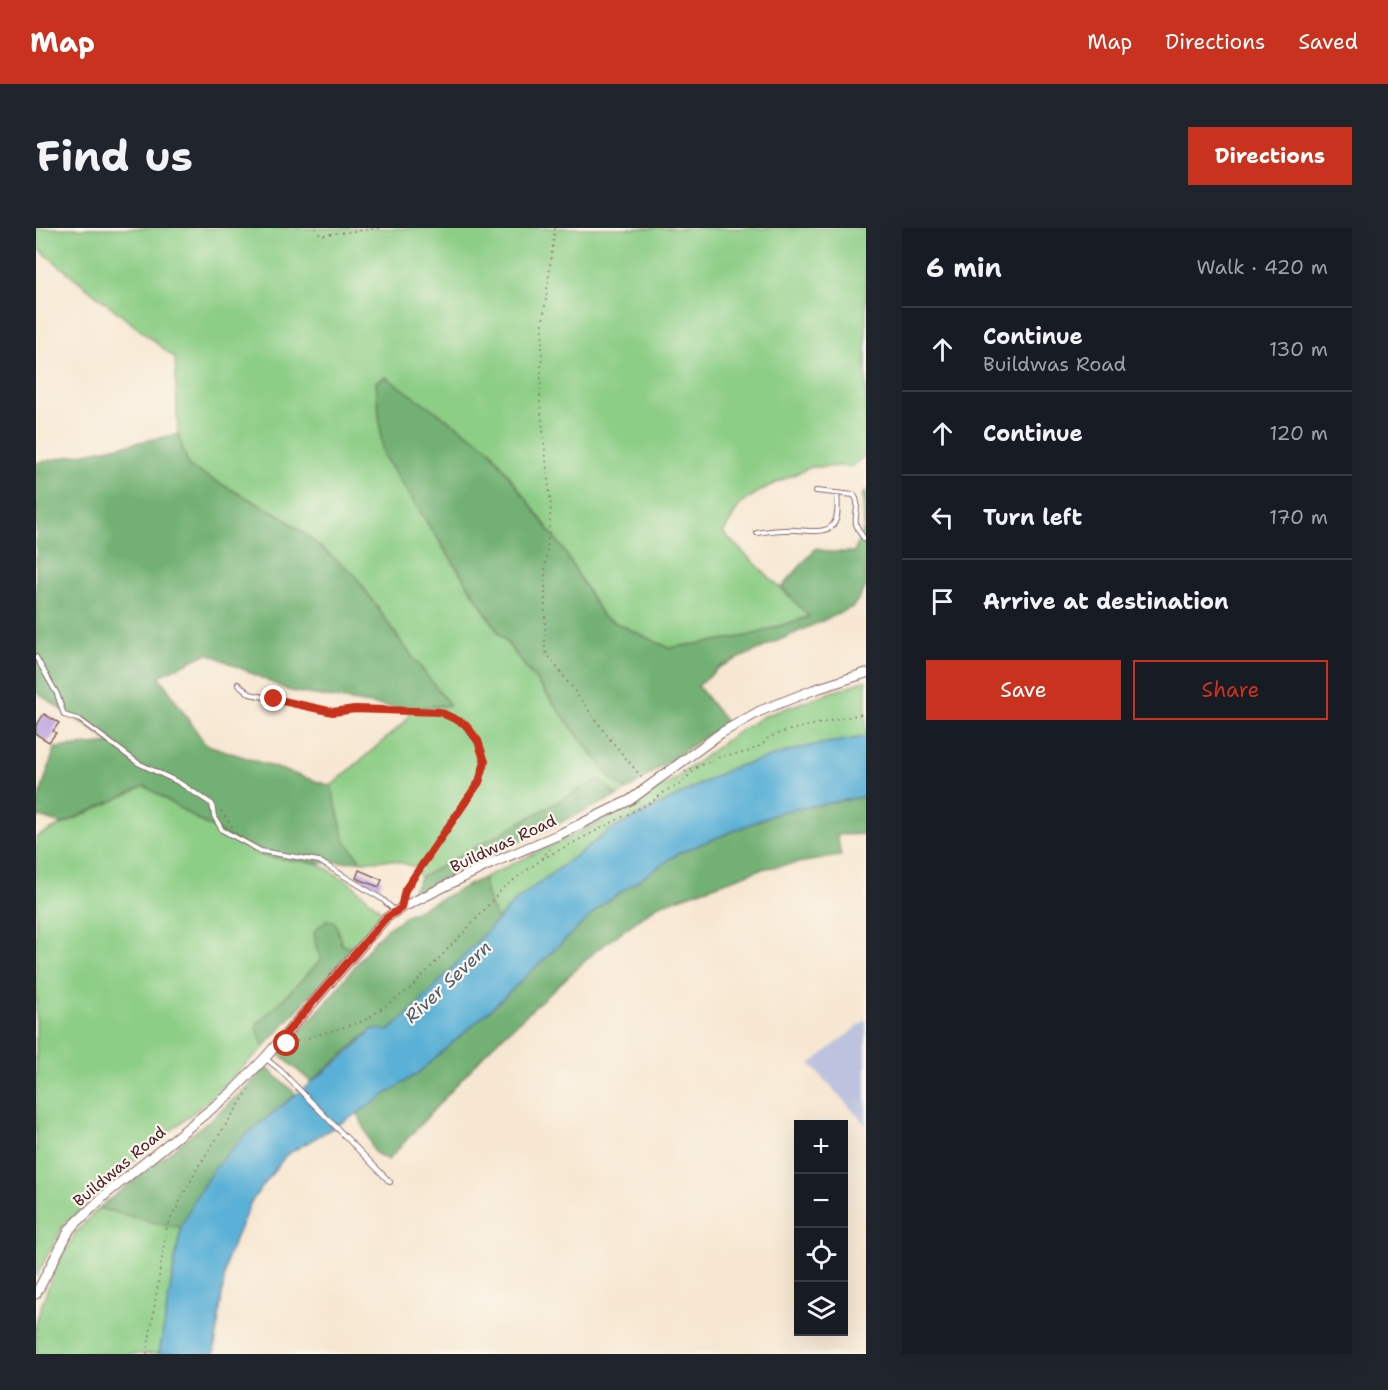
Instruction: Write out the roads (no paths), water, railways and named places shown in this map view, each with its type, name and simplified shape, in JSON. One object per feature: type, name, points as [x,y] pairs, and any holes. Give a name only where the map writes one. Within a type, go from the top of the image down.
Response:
[{"type":"street","name":"Buildwas Road","points":[[36,1294],[70,1229],[82,1215],[231,1093],[265,1058],[386,918],[492,863],[560,834],[630,800],[721,732],[760,711],[813,690],[866,673]]},
{"type":"lane","points":[[816,491],[854,495],[858,506],[856,521],[866,542]]},
{"type":"lane","points":[[757,533],[782,530],[827,531],[838,517],[837,494]]},
{"type":"lane","points":[[36,657],[57,694],[64,715],[80,720],[138,763],[202,796],[212,804],[214,816],[222,830],[261,851],[319,861],[398,910],[405,890],[479,782],[485,762],[478,741],[465,724],[440,712],[355,709],[333,712],[250,694],[238,684]]},
{"type":"lane","points":[[265,1058],[280,1070],[390,1182]]},
{"type":"water","name":"River Severn","points":[[866,737],[866,796],[780,812],[679,853],[602,905],[489,1011],[418,1073],[358,1113],[286,1155],[251,1202],[227,1258],[214,1354],[159,1354],[181,1227],[195,1198],[213,1170],[242,1138],[344,1056],[373,1029],[389,1031],[415,1008],[515,901],[609,831],[732,768],[809,746]]}]
